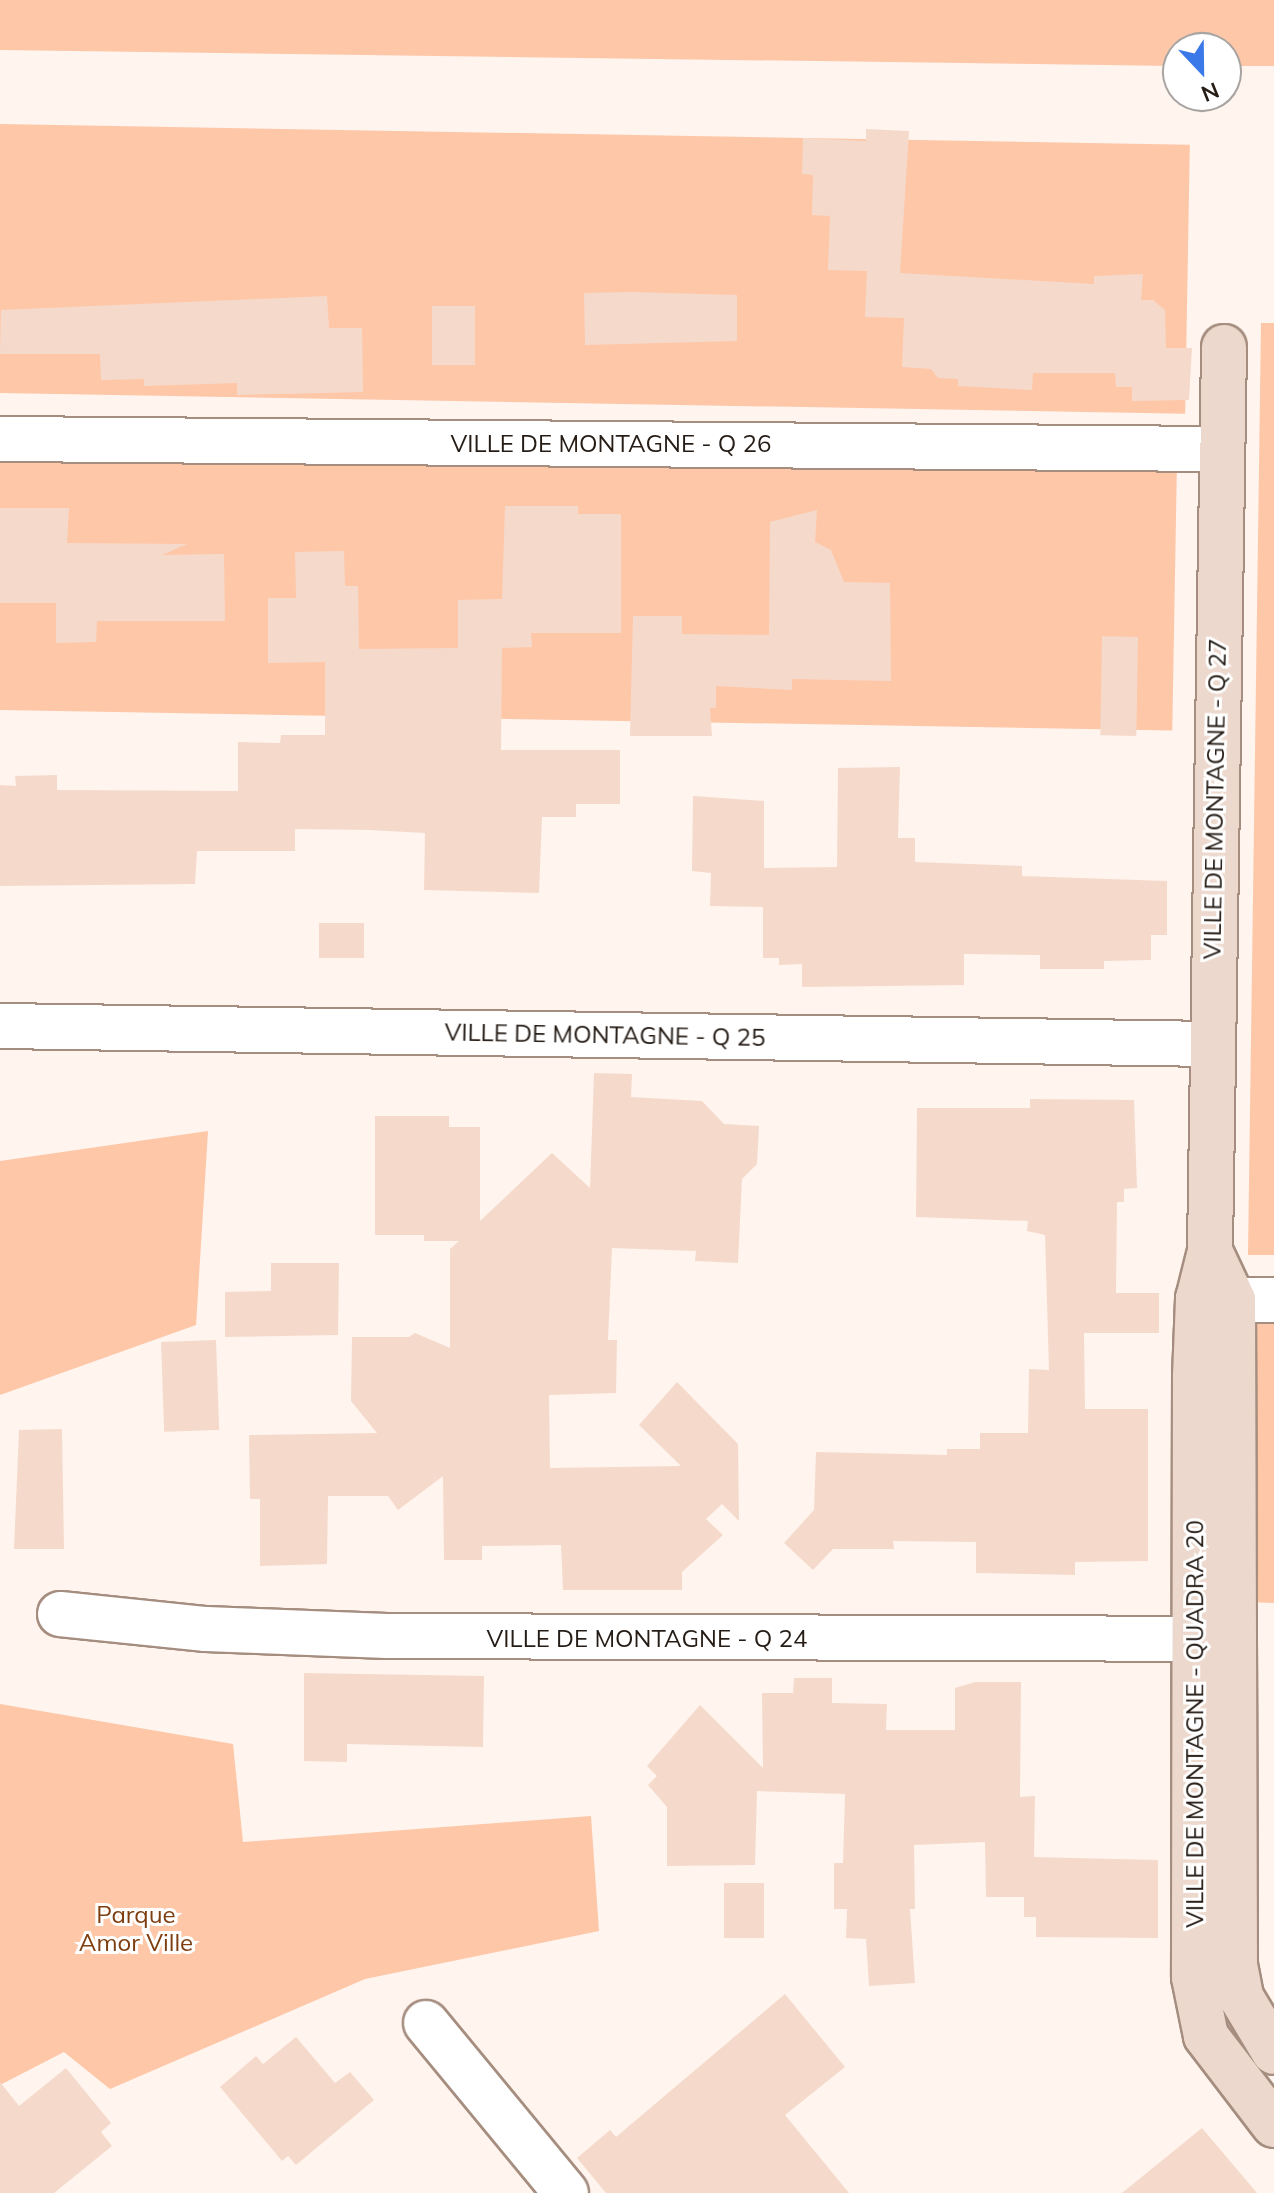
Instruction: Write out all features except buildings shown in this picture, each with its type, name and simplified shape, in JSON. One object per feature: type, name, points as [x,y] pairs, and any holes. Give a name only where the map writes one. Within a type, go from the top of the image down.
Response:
[{"type":"street","name":"VILLE DE MONTAGNE - Q 27","points":[[1224,347],[1210,1044],[1210,1251],[1235,1300]]},
{"type":"street","name":"VILLE DE MONTAGNE - Q 26","points":[[0,439],[1222,449]]},
{"type":"street","name":"VILLE DE MONTAGNE - Q 25","points":[[0,1026],[1210,1044]]},
{"type":"street","name":"VILLE DE MONTAGNE - QUADRA 20","points":[[1235,1300],[1197,2010],[1218,2055],[1274,2125]]},
{"type":"street","name":"VILLE DE MONTAGNE - Q 24","points":[[60,1614],[206,1629],[387,1636],[740,1641],[1216,1638]]},
{"type":"street","name":"VILLE DE MONTAGNE - QUADRA 20","points":[[1216,1638],[1235,1965],[1241,1997],[1274,2052]]},
{"type":"street","points":[[426,2023],[566,2193]]},
{"type":"green space","points":[[0,0],[1274,0],[1274,66],[1242,66],[1242,32],[1162,32],[1162,66],[0,50]]},
{"type":"green space","points":[[0,124],[1190,145],[1185,414],[0,393]]},
{"type":"green space","points":[[1261,323],[1274,323],[1274,1255],[1248,1255]]},
{"type":"green space","points":[[0,449],[1177,470],[1172,731],[0,710]]},
{"type":"green space","points":[[208,1131],[196,1325],[0,1395],[0,1161]]},
{"type":"green space","points":[[1256,1313],[1274,1314],[1274,1603],[1251,1602]]},
{"type":"green space","name":"Parque Amor Ville","points":[[0,1704],[233,1744],[243,1842],[591,1816],[599,1931],[365,1979],[110,2089],[64,2052],[0,2085]]}]
